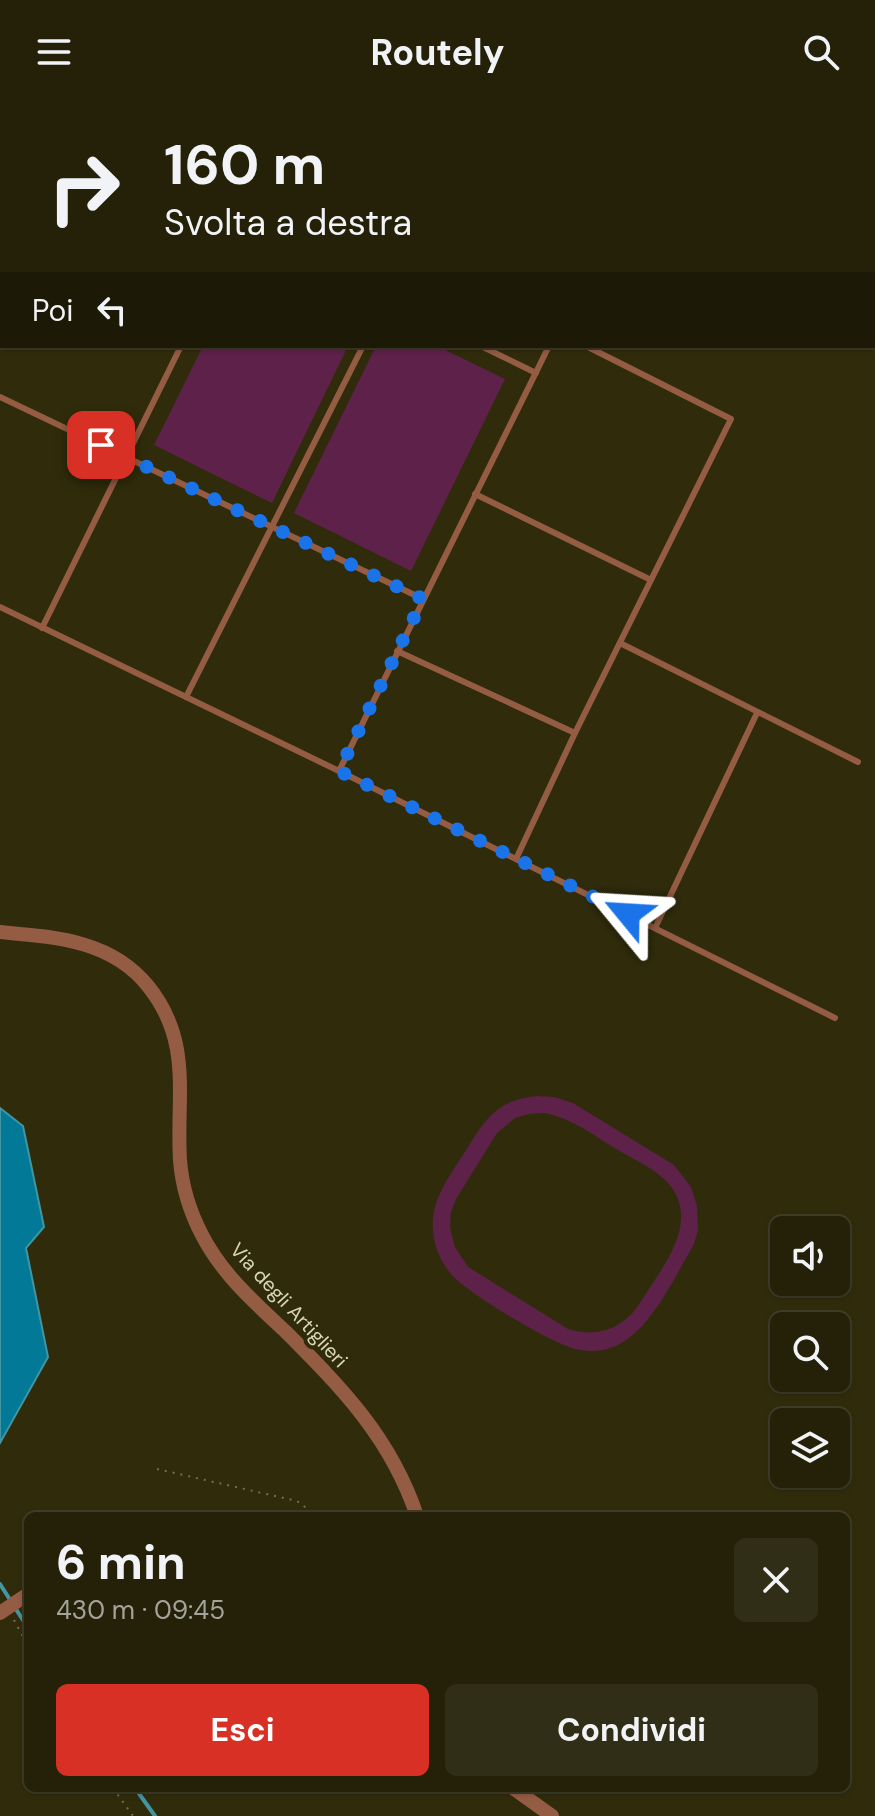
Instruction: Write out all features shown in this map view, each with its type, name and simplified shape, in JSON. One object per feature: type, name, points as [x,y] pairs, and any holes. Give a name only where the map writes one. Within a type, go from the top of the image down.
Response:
[{"type":"street","name":"Via degli Artiglieri","points":[[0,932],[59,938],[98,948],[129,966],[154,994],[171,1025],[179,1054],[181,1170],[187,1200],[203,1237],[239,1287],[315,1362],[371,1425],[396,1466],[415,1512]]},
{"type":"street","points":[[5,1610],[24,1597]]},
{"type":"street","points":[[519,1792],[552,1816]]},
{"type":"lane","points":[[42,628],[180,348]]},
{"type":"lane","points":[[186,697],[362,348]]},
{"type":"lane","points":[[485,348],[536,373]]},
{"type":"lane","points":[[339,771],[548,348]]},
{"type":"lane","points":[[516,859],[731,419],[590,348]]},
{"type":"lane","points":[[0,397],[423,599]]},
{"type":"lane","points":[[475,494],[651,580]]},
{"type":"lane","points":[[0,607],[339,771],[835,1018]]},
{"type":"lane","points":[[620,643],[858,762]]},
{"type":"lane","points":[[397,651],[575,733]]},
{"type":"lane","points":[[655,928],[757,713]]},
{"type":"path","points":[[157,1469],[297,1501],[310,1512]]},
{"type":"path","points":[[5,1610],[24,1638]]},
{"type":"path","points":[[116,1792],[133,1816]]},
{"type":"shaded area","points":[[202,348],[347,348],[272,503],[154,445]]},
{"type":"shaded area","points":[[375,348],[441,348],[505,379],[411,571],[294,513]]},
{"type":"shaded area","points":[[554,1097],[573,1103],[674,1165],[691,1187],[697,1206],[698,1230],[694,1244],[663,1298],[644,1323],[634,1334],[612,1347],[594,1351],[576,1349],[530,1328],[460,1282],[447,1269],[436,1248],[435,1208],[449,1177],[488,1118],[503,1106],[524,1098]],"holes":[[[545,1113],[582,1128],[658,1174],[675,1193],[681,1209],[676,1242],[640,1303],[626,1319],[599,1332],[568,1329],[468,1267],[455,1247],[450,1228],[456,1199],[497,1133],[515,1118]]]},
{"type":"water","points":[[0,1108],[23,1126],[44,1227],[26,1248],[48,1357],[0,1443]]},
{"type":"waterway","points":[[0,1584],[24,1622]]},
{"type":"waterway","points":[[138,1792],[155,1816]]},
{"type":"route","points":[[101,445],[423,599],[339,771],[628,914]]}]
